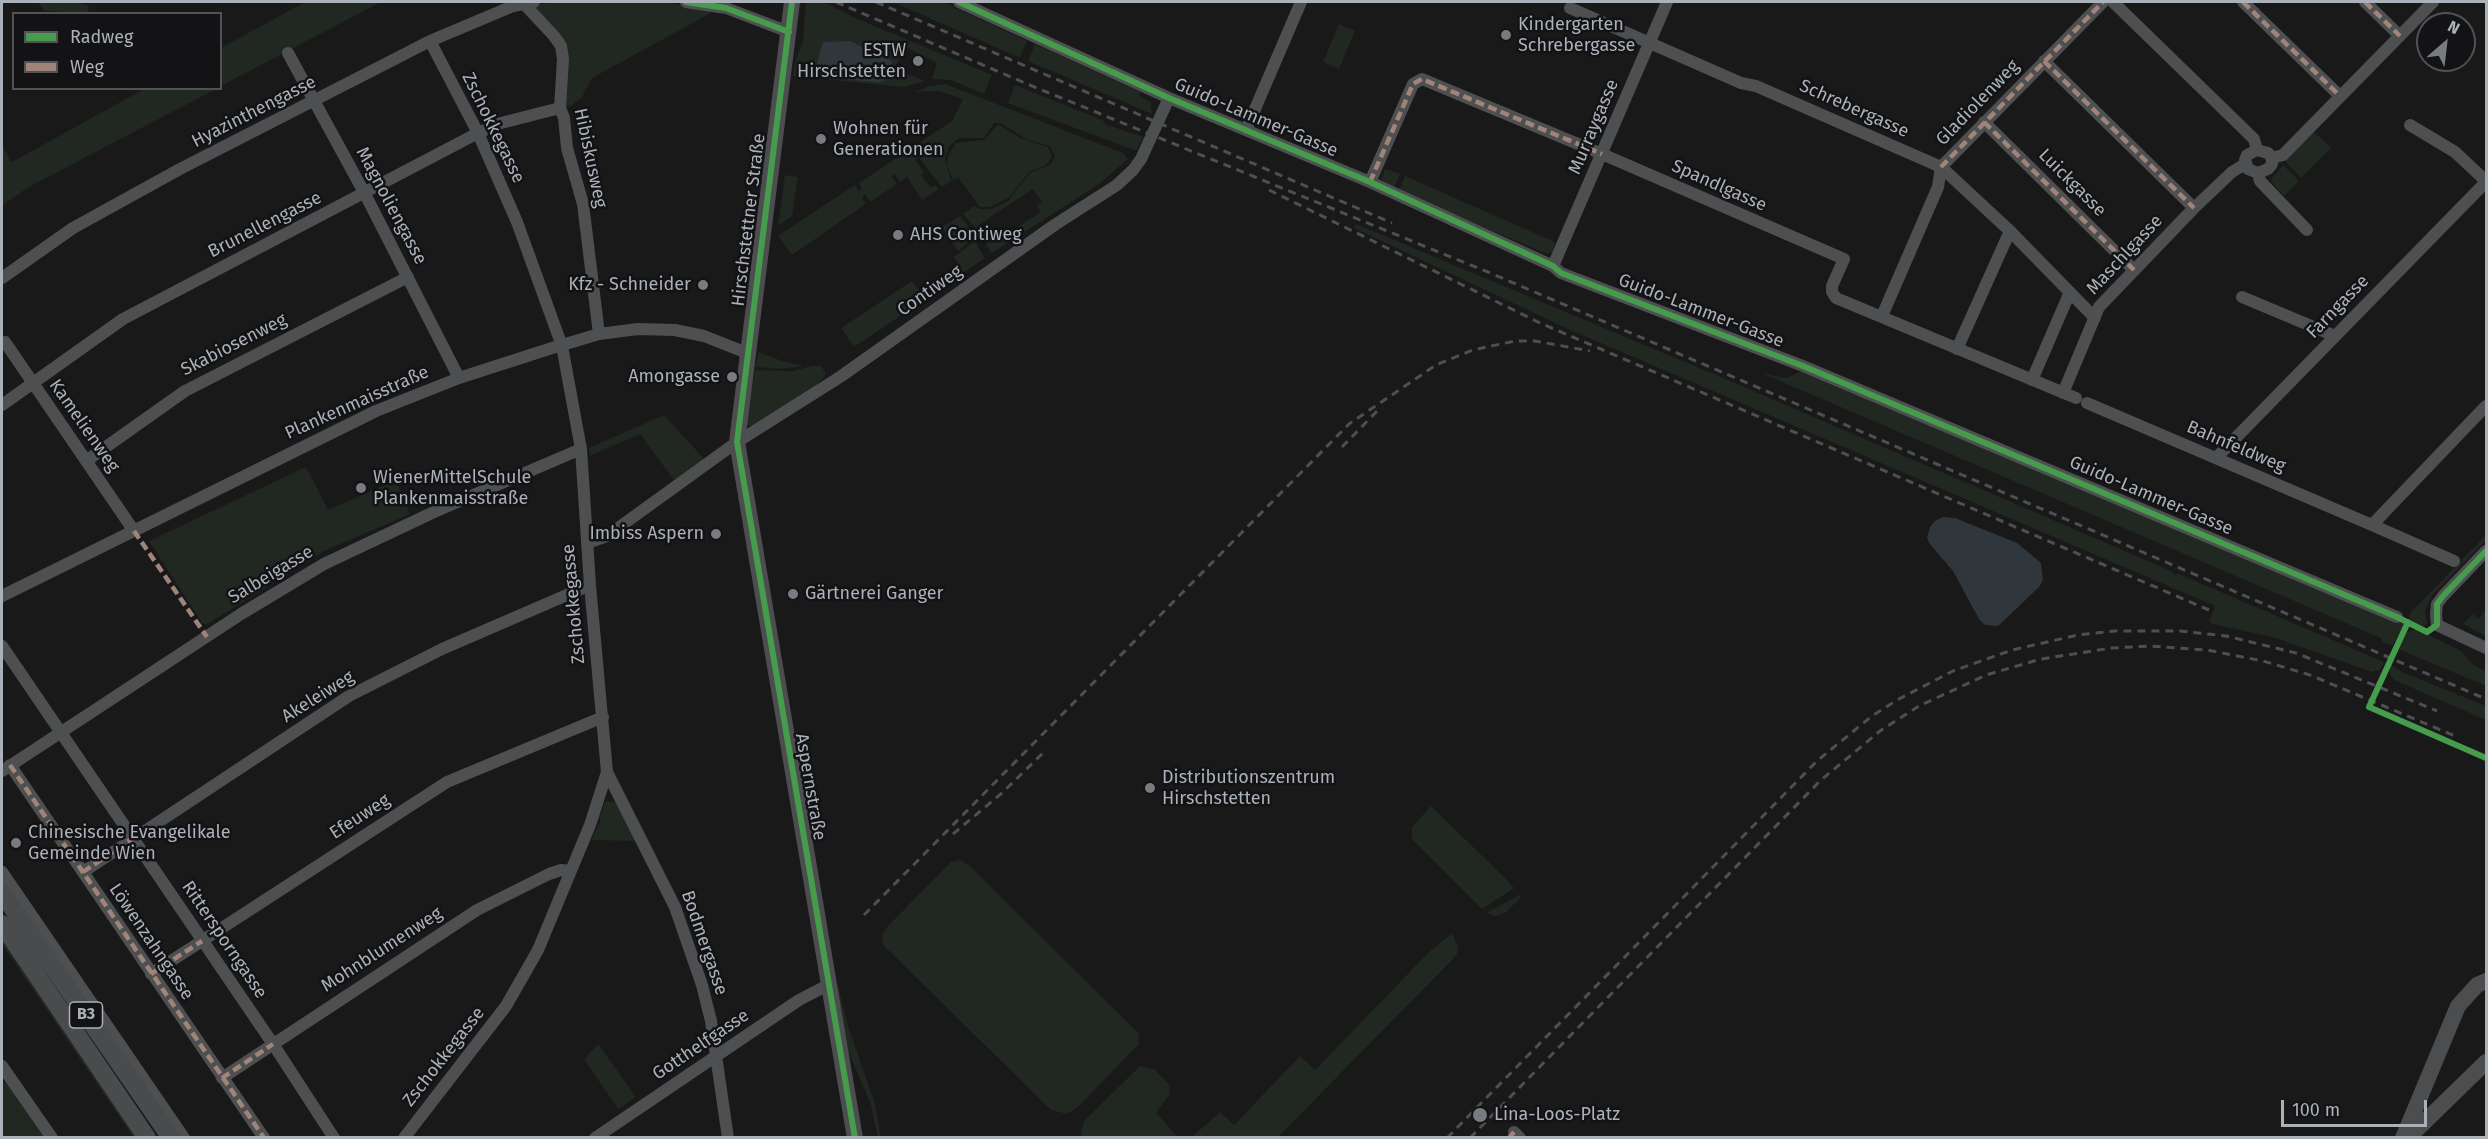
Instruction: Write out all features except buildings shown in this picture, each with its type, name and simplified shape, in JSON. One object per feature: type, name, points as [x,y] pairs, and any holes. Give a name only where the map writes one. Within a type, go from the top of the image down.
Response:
[{"type":"main road","name":"Hirschstettner Straße","points":[[737,442],[792,2]]},
{"type":"main road","name":"Aspernstraße","points":[[737,442],[855,1137]]},
{"type":"main road","name":"B3","points":[[2,893],[171,1137]]},
{"type":"main road","name":"B3","points":[[2,924],[147,1137]]},
{"type":"main road","points":[[2403,1137],[2458,1006],[2477,985],[2487,981]]},
{"type":"main road","points":[[2408,1137],[2487,1062]]},
{"type":"main road","name":"Aspernstraße","points":[[844,1066],[862,1111],[867,1137]]},
{"type":"street","points":[[687,2],[726,8],[789,32]]},
{"type":"street","name":"Guido-Lammer-Gasse","points":[[959,2],[1169,98],[1370,182],[1553,266],[1561,273],[1803,366],[2397,617]]},
{"type":"street","points":[[1246,130],[1300,2]]},
{"type":"street","name":"Murraygasse","points":[[1553,266],[1667,2]]},
{"type":"street","name":"Gladiolenweg","points":[[1882,316],[1938,187],[1941,167],[2103,2]]},
{"type":"street","points":[[2114,2],[2254,139],[2257,150]]},
{"type":"street","points":[[2243,2],[2340,96]]},
{"type":"street","points":[[2365,2],[2400,36]]},
{"type":"street","points":[[2272,158],[2283,155],[2433,2]]},
{"type":"street","name":"Hyazinthengasse","points":[[2,278],[74,228],[180,170],[430,41],[520,3]]},
{"type":"street","name":"Hibiskusweg","points":[[520,3],[554,36],[561,46],[560,108],[564,118],[567,148],[583,204],[599,334]]},
{"type":"street","name":"Schrebergasse","points":[[1570,8],[1741,84],[1756,86],[1941,167],[2010,231],[2095,318]]},
{"type":"street","name":"Zschokkegasse","points":[[404,1137],[506,1006],[538,950],[590,825],[607,772],[590,585],[581,449],[562,346],[537,272],[478,134],[430,41]]},
{"type":"street","name":"Magnoliengasse","points":[[288,53],[408,277],[459,378]]},
{"type":"street","points":[[2044,61],[2194,208]]},
{"type":"street","name":"Spandlgasse","points":[[1370,182],[1413,84],[1422,79],[1844,259],[1832,286],[1834,296],[2063,393]]},
{"type":"street","name":"Contiweg","points":[[737,442],[840,377],[1048,229],[1125,178],[1143,155],[1169,98]]},
{"type":"street","name":"Brunellengasse","points":[[2,405],[123,319],[478,134],[501,123],[560,108]]},
{"type":"street","name":"Luickgasse","points":[[1984,122],[2134,270]]},
{"type":"street","points":[[2410,125],[2455,152],[2487,181]]},
{"type":"street","points":[[2257,150],[2268,153],[2272,158],[2272,164],[2258,173],[2248,169],[2245,164],[2247,155],[2257,150]]},
{"type":"street","name":"Maschlgasse","points":[[2063,393],[2099,307],[2194,208],[2232,172],[2245,164]]},
{"type":"street","points":[[2258,173],[2260,181],[2307,230]]},
{"type":"street","name":"Farngasse","points":[[2216,458],[2487,181]]},
{"type":"street","points":[[1957,349],[2010,231]]},
{"type":"street","name":"Skabiosenweg","points":[[86,460],[185,391],[408,277]]},
{"type":"street","points":[[2032,380],[2070,292]]},
{"type":"street","points":[[2242,297],[2335,336]]},
{"type":"street","name":"Plankenmaisstraße","points":[[2,596],[376,411],[459,378],[599,334],[638,329],[675,330],[704,336],[747,353]]},
{"type":"street","name":"Kamelienweg","points":[[5,342],[134,531]]},
{"type":"street","name":"Bahnfeldweg","points":[[2063,393],[2454,561]]},
{"type":"street","points":[[2372,525],[2487,406]]},
{"type":"street","points":[[587,543],[607,536],[737,442]]},
{"type":"street","name":"Salbeigasse","points":[[6,768],[324,564],[434,512],[581,449]]},
{"type":"street","points":[[2487,551],[2443,596],[2438,604],[2437,625],[2487,648]]},
{"type":"street","name":"Akeleiweg","points":[[83,872],[349,696],[442,649],[590,585]]},
{"type":"street","name":"Rittersporngasse","points":[[2,646],[334,1137]]},
{"type":"street","name":"Efeuweg","points":[[151,974],[447,782],[603,717]]},
{"type":"street","name":"Löwenzahngasse","points":[[6,768],[83,872],[264,1137]]},
{"type":"street","name":"Bodmergasse","points":[[607,772],[675,908],[702,985],[711,1021],[714,1057],[728,1137]]},
{"type":"street","name":"Mohnblumenweg","points":[[222,1078],[477,910],[549,874],[561,870],[570,871]]},
{"type":"street","points":[[2,872],[184,1137]]},
{"type":"street","name":"Gotthelfgasse","points":[[595,1137],[799,1000],[828,985]]},
{"type":"street","points":[[3,1073],[51,1137]]},
{"type":"shaded area","points":[[38,2],[75,2],[89,6],[88,12],[44,11]]},
{"type":"shaded area","points":[[305,2],[381,2],[222,85],[222,47]]},
{"type":"shaded area","points":[[558,2],[665,2],[713,9],[711,13],[592,78],[582,97],[564,109],[568,63],[534,5]]},
{"type":"shaded area","points":[[806,2],[823,2],[860,20],[992,75],[984,94],[951,80],[932,79],[937,63],[904,46],[895,69],[925,81],[904,87],[793,76],[795,62],[803,41]]},
{"type":"shaded area","points":[[893,2],[943,2],[1027,41],[1020,58]]},
{"type":"shaded area","points":[[1339,24],[1355,31],[1339,69],[1323,62]]},
{"type":"shaded area","points":[[850,41],[890,60],[891,71],[885,80],[879,82],[827,78],[815,70],[823,42]]},
{"type":"shaded area","points":[[1035,44],[1140,92],[1139,95],[1151,103],[1152,114],[1028,61]]},
{"type":"shaded area","points":[[945,84],[1123,153],[1128,159],[1099,184],[992,253],[986,245],[988,238],[993,243],[1041,212],[1037,206],[1042,202],[1033,189],[980,224],[982,228],[978,231],[963,214],[974,206],[980,209],[992,209],[1008,201],[1030,173],[1051,164],[1055,156],[1050,146],[1026,139],[1001,123],[994,123],[984,138],[959,138],[949,146],[945,160],[951,181],[942,187],[919,158],[915,160],[924,172],[921,175],[931,188],[935,185],[939,189],[922,200],[907,177],[900,182],[894,174],[892,176],[897,184],[870,202],[865,194],[862,197],[866,204],[792,255],[778,236],[855,185],[859,191],[862,189],[859,183],[952,121],[963,99],[939,91],[915,92],[929,86]]},
{"type":"shaded area","points":[[1015,85],[1102,120],[1107,125],[1144,137],[1134,150],[1008,103]]},
{"type":"shaded area","points":[[142,90],[214,90],[27,188],[2,206],[2,145],[12,162]]},
{"type":"shaded area","points":[[998,124],[1020,138],[1048,147],[1052,157],[1046,165],[1029,172],[1010,197],[990,207],[980,207],[958,177],[953,180],[947,165],[948,156],[956,143],[984,140]]},
{"type":"shaded area","points":[[2314,132],[2331,148],[2301,178],[2285,161]]},
{"type":"shaded area","points":[[2283,165],[2299,181],[2284,196],[2271,182]]},
{"type":"shaded area","points":[[1384,170],[1400,174],[1394,188],[1382,180]]},
{"type":"shaded area","points":[[785,175],[798,177],[792,216],[778,226]]},
{"type":"shaded area","points":[[1405,176],[1555,242],[1553,251],[1547,254],[1399,191]]},
{"type":"shaded area","points":[[960,216],[976,236],[958,251],[942,227]]},
{"type":"shaded area","points":[[1356,224],[1716,375],[2169,570],[2175,575],[2179,574],[2384,662],[2380,670],[2372,672],[2276,638],[2213,624],[2209,622],[2215,606],[1568,329],[1354,228]]},
{"type":"shaded area","points":[[977,239],[977,245],[985,258],[934,293],[930,287],[960,266],[954,257]]},
{"type":"shaded area","points":[[912,281],[925,299],[854,347],[841,328]]},
{"type":"shaded area","points":[[759,352],[804,366],[782,369],[755,367]]},
{"type":"shaded area","points":[[821,366],[825,372],[825,376],[814,387],[753,426],[745,425],[755,370],[793,371]]},
{"type":"shaded area","points":[[1802,371],[2404,624],[2392,646],[2383,642],[2381,638],[1761,373],[1786,378]]},
{"type":"shaded area","points":[[664,415],[706,461],[674,480],[640,434],[590,456],[589,448]]},
{"type":"shaded area","points":[[306,467],[328,510],[396,480],[410,514],[324,551],[206,625],[202,623],[149,541]]},
{"type":"shaded area","points":[[1943,517],[1955,518],[2017,543],[2041,563],[2043,580],[2039,587],[1998,626],[1985,625],[1979,619],[1953,571],[1929,543],[1927,537],[1930,527]]},
{"type":"shaded area","points":[[2486,535],[2486,540],[2431,597],[2425,611],[2427,624],[2422,627],[2412,621],[2409,617],[2411,612]]},
{"type":"shaded area","points":[[2486,610],[2486,636],[2463,624],[2473,614],[2478,619]]},
{"type":"shaded area","points":[[2416,629],[2461,651],[2472,664],[2486,672],[2486,686],[2398,649],[2407,632]]},
{"type":"shaded area","points":[[2391,665],[2402,672],[2486,706],[2486,720],[2394,680],[2389,673]]},
{"type":"shaded area","points":[[605,801],[616,802],[637,841],[591,840],[601,820],[599,819]]},
{"type":"shaded area","points":[[1431,806],[1514,888],[1482,909],[1412,839],[1412,827]]},
{"type":"shaded area","points":[[960,860],[970,866],[1139,1034],[1139,1044],[1078,1107],[1067,1114],[1051,1110],[883,945],[882,936],[887,927],[951,862]]},
{"type":"shaded area","points":[[1520,895],[1520,898],[1506,912],[1496,916],[1486,913]]},
{"type":"shaded area","points":[[1452,933],[1458,947],[1457,954],[1452,960],[1278,1137],[1192,1137],[1220,1112],[1234,1125],[1300,1056],[1315,1070],[1429,952]]},
{"type":"shaded area","points":[[2,937],[138,1137],[133,1137],[2,944]]},
{"type":"shaded area","points":[[835,986],[838,986],[848,1026],[874,1101],[881,1137],[878,1137],[871,1105],[846,1046]]},
{"type":"shaded area","points":[[598,1044],[636,1097],[618,1109],[584,1059]]},
{"type":"shaded area","points":[[1140,1066],[1154,1069],[1168,1083],[1169,1095],[1156,1113],[1178,1137],[1082,1137],[1081,1131],[1085,1120]]},
{"type":"shaded area","points":[[2,1082],[8,1083],[46,1137],[2,1138]]},
{"type":"railway","points":[[836,2],[1032,86],[1495,275],[2486,699]]},
{"type":"railway","points":[[876,2],[1392,223]]},
{"type":"railway","points":[[1269,190],[1540,323],[2209,610]]},
{"type":"railway","points":[[864,915],[1349,424],[1436,365],[1473,350],[1515,341],[1535,341],[1590,351]]},
{"type":"railway","points":[[1342,447],[1380,408]]},
{"type":"railway","points":[[1447,1138],[1817,761],[1872,716],[1897,700],[1953,671],[2012,650],[2078,635],[2115,631],[2180,631],[2226,636],[2296,653],[2437,711]]},
{"type":"railway","points":[[1470,1138],[1821,780],[1880,731],[1919,706],[1986,675],[2041,659],[2112,648],[2149,646],[2207,650],[2263,661],[2310,675],[2455,736]]},
{"type":"railway","points":[[953,834],[1002,793],[1045,751]]},
{"type":"marked path","points":[[1941,167],[2103,2]]},
{"type":"marked path","points":[[2243,2],[2340,96]]},
{"type":"marked path","points":[[2365,2],[2400,36]]},
{"type":"marked path","points":[[2044,61],[2194,208]]},
{"type":"marked path","points":[[1370,182],[1413,84],[1422,79],[1602,154]]},
{"type":"marked path","points":[[1984,122],[2134,270]]},
{"type":"marked path","points":[[134,531],[207,637]]},
{"type":"marked path","points":[[10,765],[264,1138]]},
{"type":"marked path","points":[[83,872],[133,838]]},
{"type":"marked path","points":[[151,974],[202,941]]},
{"type":"marked path","points":[[222,1078],[273,1044]]},
{"type":"marked path","points":[[1509,1138],[1514,1132]]},
{"type":"cycle path","points":[[686,2],[726,8],[789,32]]},
{"type":"cycle path","points":[[792,2],[737,442],[855,1138]]},
{"type":"cycle path","points":[[959,2],[1169,98],[1370,182],[1553,266],[1561,273],[1803,366],[2397,617],[2427,632],[2437,625],[2437,604],[2486,551]]},
{"type":"cycle path","points":[[2408,622],[2369,707],[2486,758]]},
{"type":"place","name":"Kindergarten Schrebergasse","points":[[1506,35]]},
{"type":"place","name":"ESTW Hirschstetten","points":[[918,61]]},
{"type":"place","name":"Wohnen für Generationen","points":[[821,139]]},
{"type":"place","name":"AHS Contiweg","points":[[898,235]]},
{"type":"place","name":"Kfz - Schneider","points":[[703,285]]},
{"type":"place","name":"Amongasse","points":[[732,377]]},
{"type":"place","name":"WienerMittelSchule Plankenmaisstraße","points":[[361,488]]},
{"type":"place","name":"Imbiss Aspern","points":[[716,534]]},
{"type":"place","name":"Gärtnerei Ganger","points":[[793,594]]},
{"type":"place","name":"Distributionszentrum Hirschstetten","points":[[1150,788]]},
{"type":"place","name":"Chinesische Evangelikale Gemeinde Wien","points":[[16,843]]},
{"type":"place","name":"Lina-Loos-Platz","points":[[1480,1115]]}]
